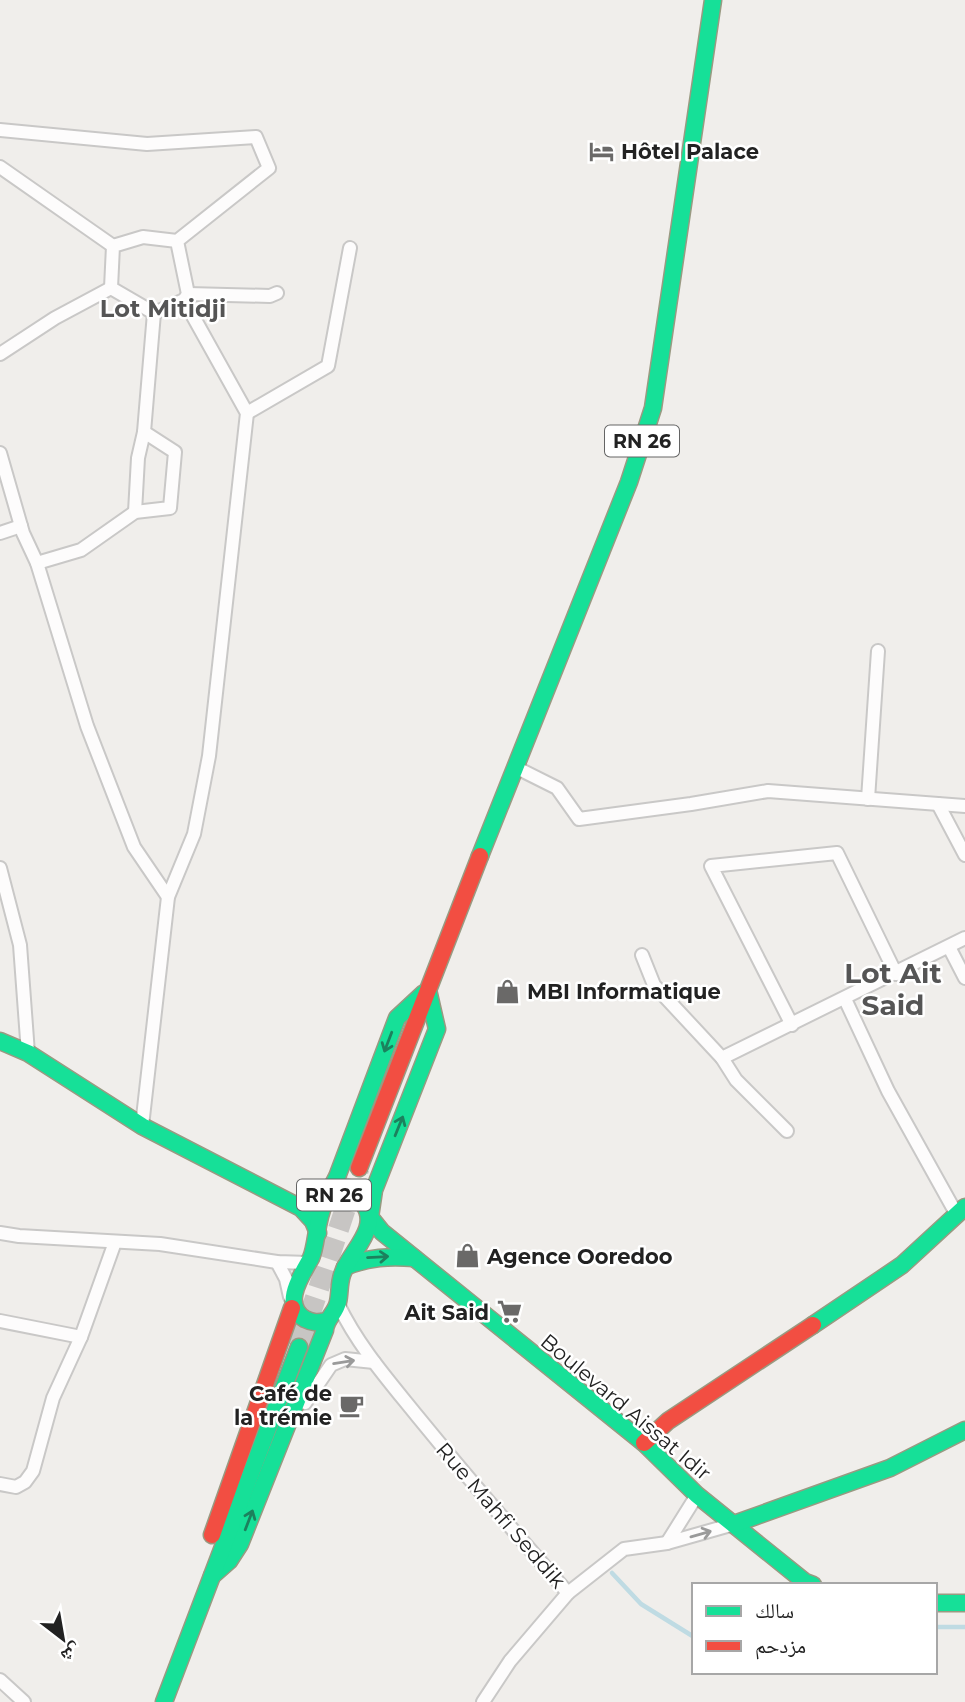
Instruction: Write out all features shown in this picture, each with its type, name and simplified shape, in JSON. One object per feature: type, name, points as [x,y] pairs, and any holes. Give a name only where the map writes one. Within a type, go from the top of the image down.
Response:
[{"type":"main road","name":"RN 26","points":[[359,1168],[629,482],[653,408],[713,0]]},
{"type":"main road","name":"RN 26","points":[[212,1576],[210,1556],[213,1534],[292,1308],[296,1288],[317,1243],[318,1219],[324,1202],[335,1182],[397,1018],[428,989]]},
{"type":"main road","name":"RN 26","points":[[212,1576],[229,1561],[240,1544],[325,1330],[326,1321],[338,1304],[342,1273],[365,1236],[374,1189],[437,1029],[428,989]]},
{"type":"main road","points":[[0,1041],[28,1053],[142,1126],[301,1209],[313,1221],[318,1233]]},
{"type":"main road","name":"RN 26","points":[[324,1202],[335,1194],[352,1194],[367,1207],[370,1217]]},
{"type":"main road","points":[[301,1209],[324,1202]]},
{"type":"main road","points":[[644,1443],[668,1421],[902,1265],[961,1211]]},
{"type":"main road","name":"Boulevard Aissat Idir","points":[[370,1217],[382,1232],[644,1443],[697,1495],[808,1583]]},
{"type":"main road","points":[[345,1267],[359,1259],[372,1256],[414,1258]]},
{"type":"main road","points":[[292,1308],[299,1316],[317,1324],[326,1321]]},
{"type":"main road","name":"RN 26","points":[[164,1702],[299,1347]]},
{"type":"main road","points":[[734,1524],[890,1468],[964,1434]]},
{"type":"main road","points":[[937,1603],[965,1603]]},
{"type":"street","points":[[0,130],[147,144],[256,137],[269,169],[177,241],[143,237],[113,246]]},
{"type":"street","points":[[0,167],[113,246]]},
{"type":"street","points":[[142,1126],[168,897],[194,834],[209,756],[247,413],[186,297],[177,241]]},
{"type":"street","points":[[111,288],[113,246]]},
{"type":"street","points":[[247,413],[328,366],[350,248]]},
{"type":"street","points":[[111,288],[154,313]]},
{"type":"street","points":[[0,354],[55,318],[111,288]]},
{"type":"street","points":[[154,313],[186,297],[270,296],[277,293]]},
{"type":"street","points":[[135,512],[138,458],[144,432],[154,313]]},
{"type":"street","points":[[37,563],[81,550],[135,512],[170,508],[175,452],[144,432]]},
{"type":"street","points":[[0,453],[21,526],[37,563],[87,726],[134,847],[168,897]]},
{"type":"street","points":[[0,533],[21,526]]},
{"type":"street","points":[[868,799],[878,651]]},
{"type":"street","points":[[515,767],[557,788],[579,819],[768,791],[965,806]]},
{"type":"street","points":[[938,804],[965,855]]},
{"type":"street","points":[[792,1025],[711,866],[836,853],[896,974]]},
{"type":"street","points":[[0,868],[20,945],[28,1053]]},
{"type":"street","points":[[722,1058],[965,938]]},
{"type":"street","points":[[949,947],[965,978]]},
{"type":"street","points":[[642,955],[654,985],[722,1058],[736,1080],[787,1131]]},
{"type":"street","points":[[845,999],[888,1091],[961,1211]]},
{"type":"street","points":[[0,1233],[160,1244],[277,1262],[309,1263]]},
{"type":"street","points":[[0,1485],[16,1487],[25,1482],[33,1471],[52,1398],[81,1337],[115,1242]]},
{"type":"street","points":[[277,1262],[286,1279],[292,1308]]},
{"type":"street","name":"Rue Mahfi Seddik","points":[[338,1304],[351,1331],[374,1362],[459,1468],[568,1593],[510,1661],[483,1702]]},
{"type":"street","points":[[0,1321],[81,1337]]},
{"type":"street","points":[[326,1321],[351,1331]]},
{"type":"street","points":[[275,1452],[331,1364],[345,1359],[374,1362]]},
{"type":"street","points":[[667,1543],[697,1495]]},
{"type":"street","points":[[568,1593],[624,1549],[667,1543],[734,1524]]},
{"type":"street","points":[[0,1680],[24,1702]]},
{"type":"waterway","points":[[612,1573],[641,1604],[692,1636]]},
{"type":"waterway","points":[[937,1627],[965,1627]]},
{"type":"tunnel","points":[[299,1347],[359,1168]]},
{"type":"traffic: fast","points":[[480,856],[629,482],[653,408],[713,0]]},
{"type":"traffic: fast","points":[[370,1217],[374,1190],[437,1029],[428,990]]},
{"type":"traffic: fast","points":[[324,1202],[337,1177],[397,1018],[424,993]]},
{"type":"traffic: fast","points":[[0,1041],[28,1053],[142,1126],[301,1208],[313,1221],[318,1233]]},
{"type":"traffic: fast","points":[[212,1576],[229,1561],[240,1544],[327,1322],[337,1306],[342,1275],[367,1231],[368,1212],[361,1201],[350,1193],[338,1192],[324,1204],[311,1258],[295,1290],[294,1306],[298,1313],[311,1321],[326,1321]]},
{"type":"traffic: fast","points":[[813,1325],[902,1265],[965,1207]]},
{"type":"traffic: fast","points":[[370,1217],[382,1232],[644,1443],[697,1495],[808,1583]]},
{"type":"traffic: fast","points":[[345,1267],[379,1258],[414,1258]]},
{"type":"traffic: fast","points":[[164,1702],[299,1347]]},
{"type":"traffic: fast","points":[[734,1524],[890,1468],[965,1430]]},
{"type":"traffic: fast","points":[[937,1603],[965,1603]]},
{"type":"traffic: jam","points":[[359,1168],[480,856]]},
{"type":"traffic: jam","points":[[212,1535],[292,1308]]},
{"type":"traffic: jam","points":[[644,1443],[668,1421],[813,1325]]},
{"type":"place","name":"Hôtel Palace","points":[[601,151]]},
{"type":"place","name":"MBI Informatique","points":[[507,991]]},
{"type":"place","name":"Agence Ooredoo","points":[[467,1256]]},
{"type":"place","name":"Ait Said","points":[[509,1312]]},
{"type":"place","name":"Café de la trémie","points":[[352,1405]]},
{"type":"district","name":"Lot Mitidji","points":[[163,308]]},
{"type":"district","name":"Lot Ait Said","points":[[893,989]]}]
